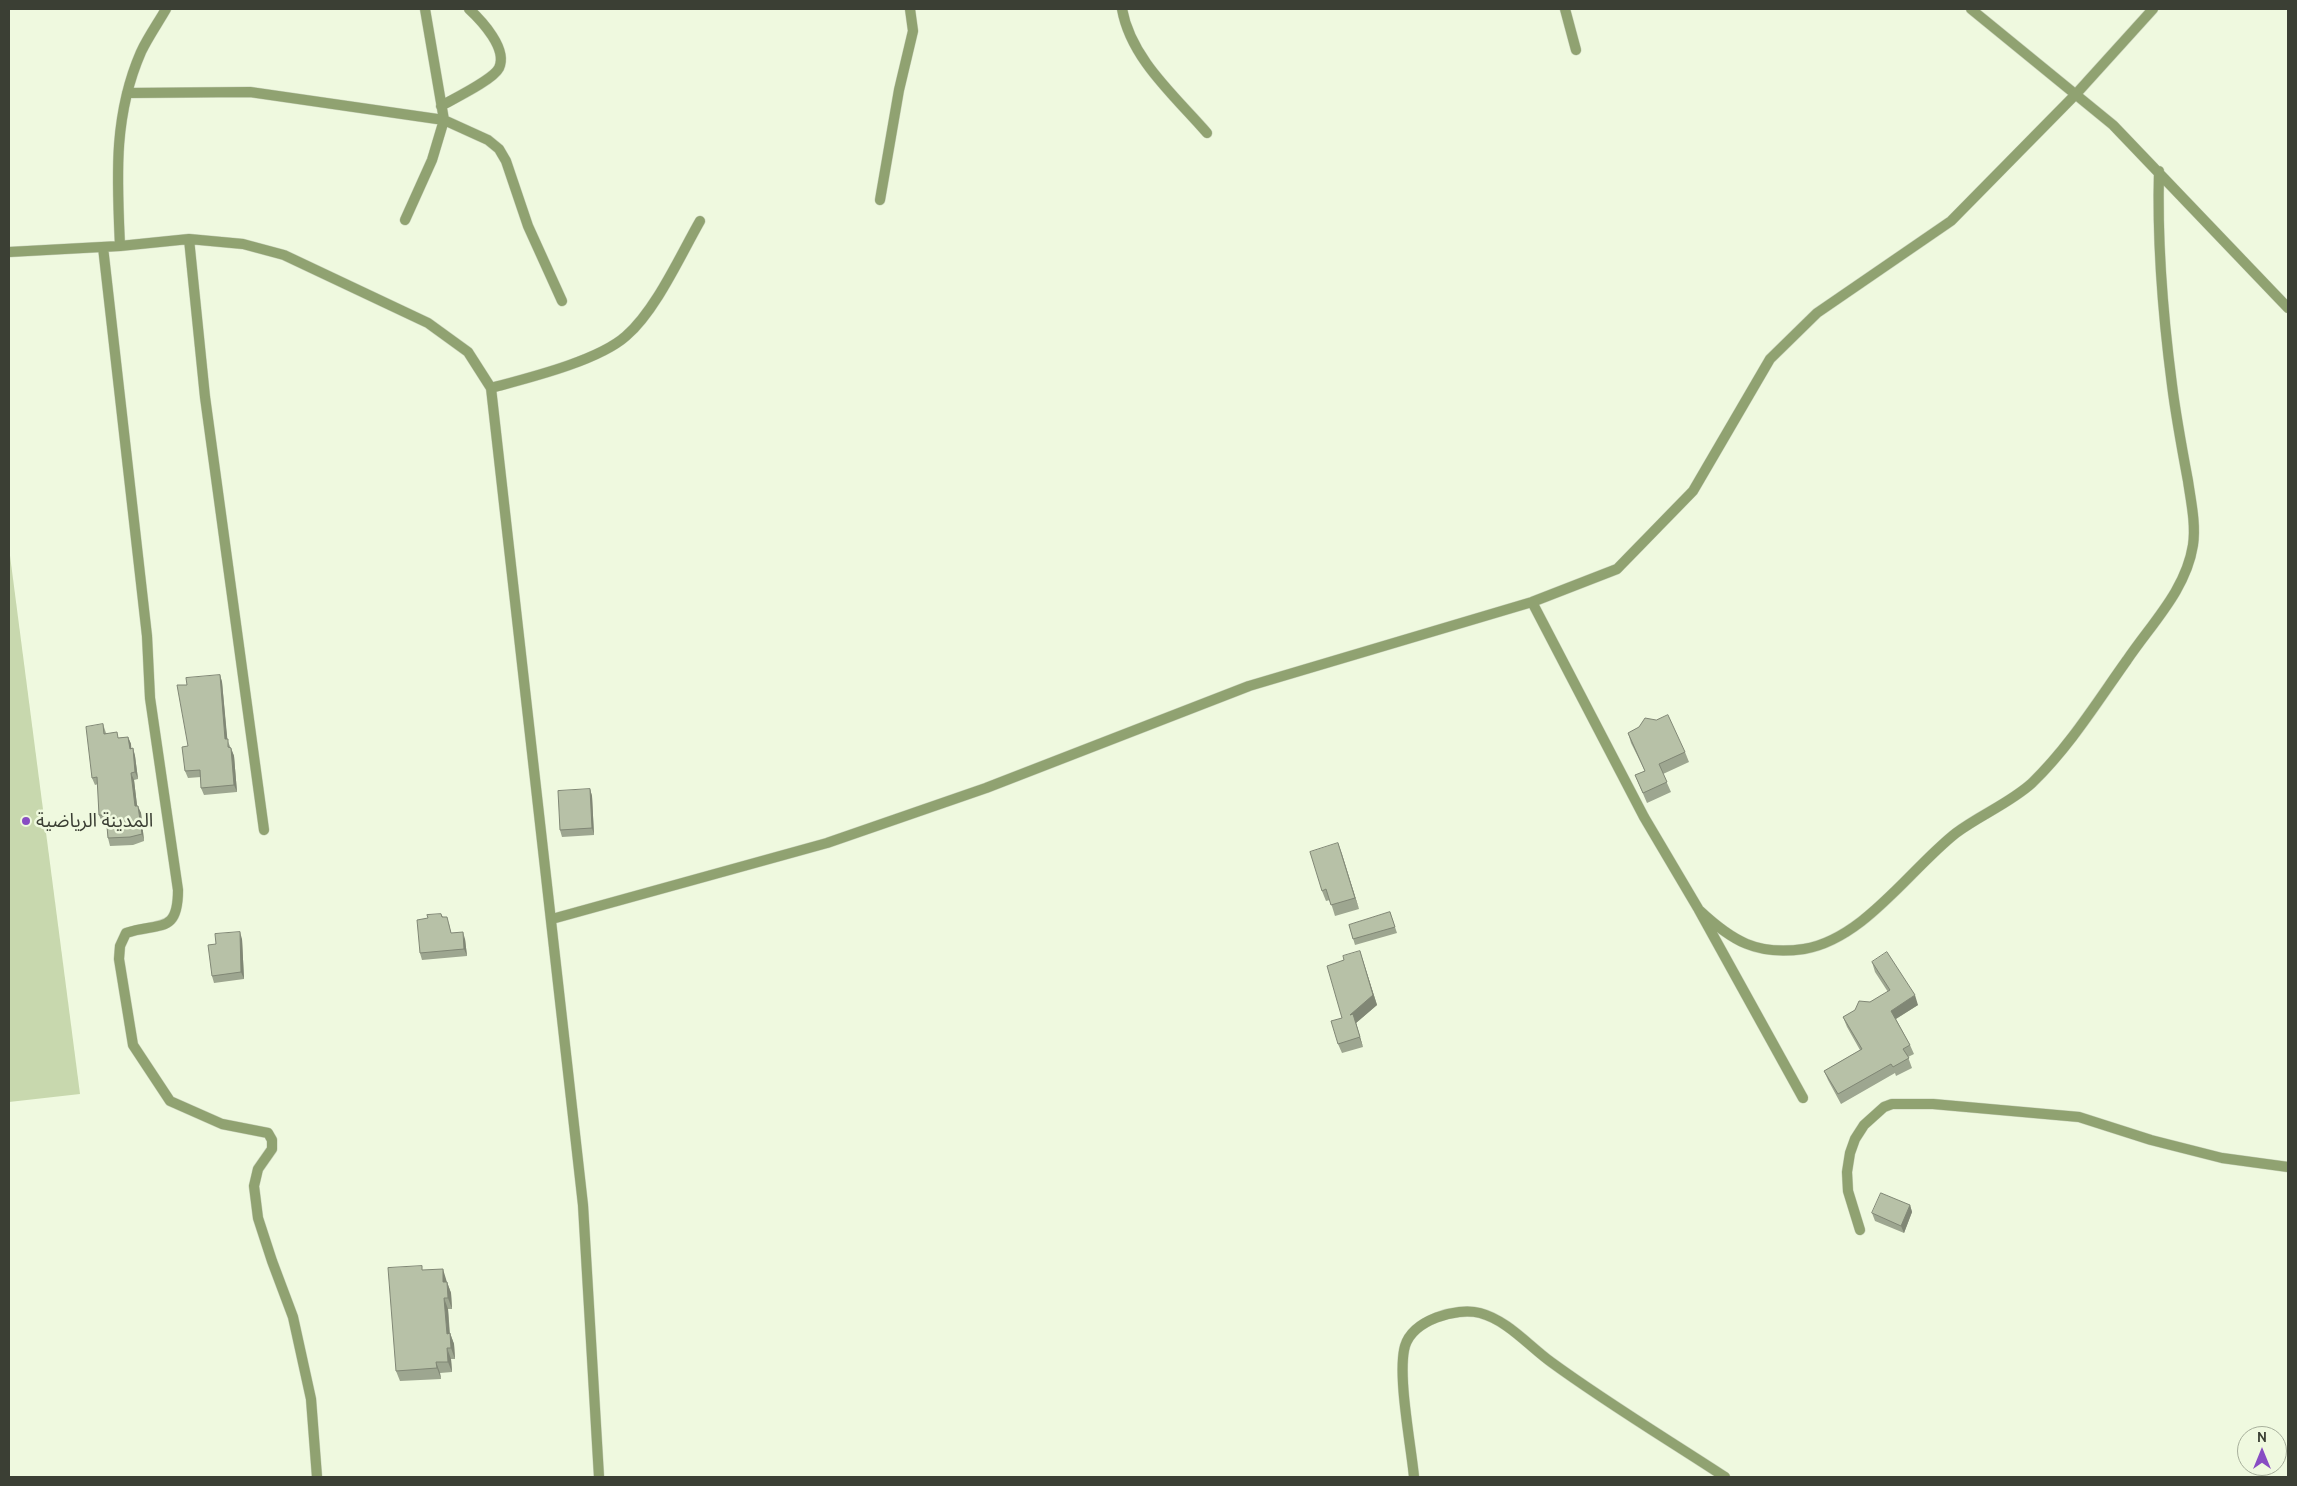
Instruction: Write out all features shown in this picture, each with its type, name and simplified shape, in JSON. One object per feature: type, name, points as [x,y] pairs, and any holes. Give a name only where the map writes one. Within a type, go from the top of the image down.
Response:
[{"type":"street","points":[[120,246],[117,152],[127,93],[142,52],[166,9]]},
{"type":"street","points":[[404,220],[432,160],[444,120],[425,9]]},
{"type":"street","points":[[441,106],[489,77],[498,69],[500,59],[497,46],[478,17],[469,9]]},
{"type":"street","points":[[880,200],[899,90],[913,30],[910,9]]},
{"type":"street","points":[[1122,9],[1125,27],[1140,55],[1207,133]]},
{"type":"street","points":[[1565,9],[1576,50]]},
{"type":"street","points":[[1971,9],[2113,125],[2288,308]]},
{"type":"street","points":[[552,919],[827,842],[986,788],[1249,686],[1532,602],[1617,568],[1693,492],[1770,359],[1817,313],[1951,221],[2076,94],[2153,9]]},
{"type":"street","points":[[127,93],[250,92],[444,120],[488,140],[499,149],[506,161],[528,226],[562,301]]},
{"type":"street","points":[[1698,910],[1718,928],[1741,943],[1783,950],[1805,948],[1826,942],[1857,924],[1956,833],[2030,784],[2078,732],[2128,658],[2165,609],[2187,572],[2193,543],[2193,516],[2172,386],[2158,216],[2159,171]]},
{"type":"street","points":[[491,388],[545,374],[597,353],[625,337],[644,317],[700,221]]},
{"type":"street","points":[[189,239],[204,397],[264,830]]},
{"type":"street","points":[[9,252],[120,246],[189,239],[243,244],[284,255],[428,323],[468,352],[491,388],[583,1205],[599,1477]]},
{"type":"street","points":[[103,247],[147,636],[150,698],[178,890],[178,907],[174,918],[164,925],[126,933],[120,946],[119,959],[133,1045],[170,1101],[222,1124],[268,1133],[272,1140],[272,1149],[258,1169],[254,1186],[258,1218],[296,1326],[311,1399],[317,1477]]},
{"type":"street","points":[[1532,602],[1644,817],[1803,1098]]},
{"type":"street","points":[[1860,1230],[1848,1191],[1847,1172],[1850,1153],[1855,1139],[1864,1126],[1884,1106],[1892,1104],[1933,1104],[2079,1117],[2151,1140],[2222,1158],[2288,1167]]},
{"type":"street","points":[[1414,1477],[1404,1389],[1403,1365],[1406,1344],[1418,1328],[1437,1317],[1458,1312],[1479,1313],[1499,1322],[1552,1363],[1724,1477]]},
{"type":"green space","name":"المدينة الرياضية","points":[[9,548],[80,1094],[9,1102]]},
{"type":"building","points":[[220,675],[225,739],[228,739],[228,747],[231,748],[234,785],[201,788],[200,770],[185,771],[182,747],[188,746],[177,685],[187,685],[186,678]]},
{"type":"building","points":[[1668,715],[1685,752],[1659,764],[1667,782],[1643,793],[1635,775],[1645,771],[1628,733],[1639,727],[1645,718],[1656,720]]},
{"type":"building","points":[[103,724],[104,734],[117,732],[118,738],[128,737],[130,749],[133,748],[135,772],[131,773],[135,806],[138,806],[142,834],[130,837],[108,838],[106,815],[99,815],[97,777],[92,778],[86,727]]},
{"type":"building","points":[[590,789],[592,828],[560,830],[558,791]]},
{"type":"building","points":[[1338,843],[1355,898],[1331,905],[1326,889],[1322,891],[1310,852]]},
{"type":"building","points":[[1390,912],[1395,927],[1353,939],[1349,925]]},
{"type":"building","points":[[441,914],[442,917],[447,917],[451,933],[463,932],[464,949],[420,953],[417,920],[428,918],[427,915]]},
{"type":"building","points":[[240,932],[241,972],[212,976],[208,945],[216,944],[215,934]]},
{"type":"building","points":[[1360,951],[1373,995],[1350,1015],[1353,1014],[1360,1037],[1338,1044],[1331,1021],[1342,1018],[1327,966],[1344,960],[1343,956]]},
{"type":"building","points":[[1887,952],[1915,995],[1891,1011],[1910,1045],[1903,1049],[1909,1058],[1893,1067],[1891,1064],[1838,1094],[1824,1071],[1862,1049],[1843,1017],[1855,1010],[1859,1001],[1870,1002],[1890,990],[1872,962]]},
{"type":"building","points":[[1881,1193],[1910,1205],[1901,1226],[1872,1213]]},
{"type":"building","points":[[422,1266],[422,1270],[443,1269],[443,1282],[447,1282],[448,1298],[444,1298],[447,1334],[450,1333],[451,1348],[447,1348],[448,1362],[436,1362],[437,1368],[396,1371],[388,1268]]},
{"type":"place","name":"المدينة الرياضية","points":[[26,821]]}]
